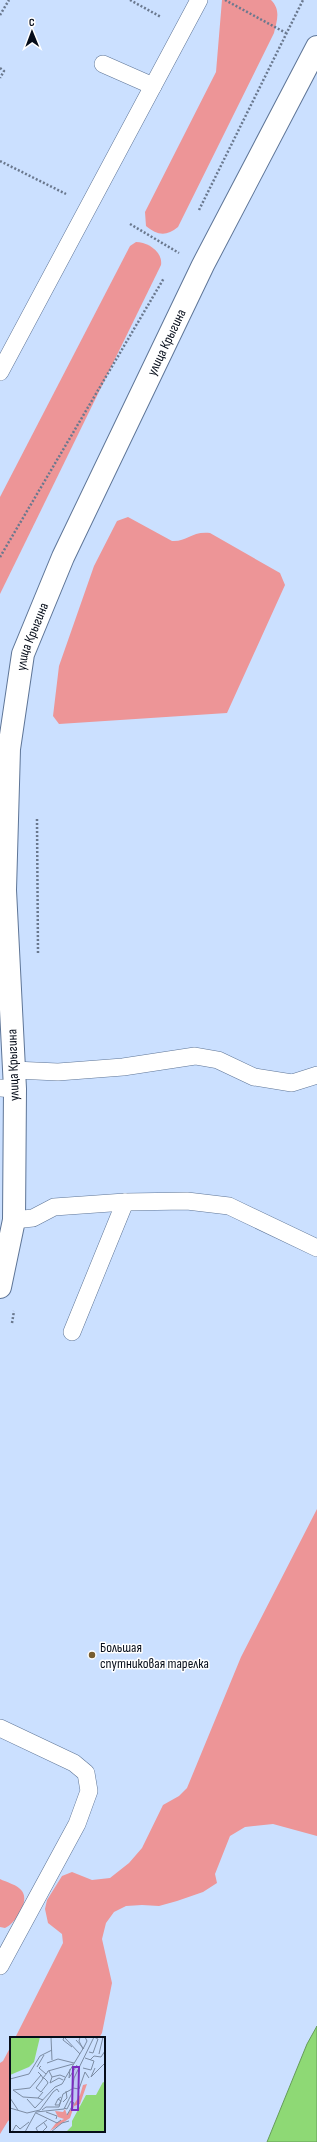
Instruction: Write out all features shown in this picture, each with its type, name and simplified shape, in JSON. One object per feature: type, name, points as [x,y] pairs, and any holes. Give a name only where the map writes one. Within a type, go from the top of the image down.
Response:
[{"type":"main road","name":"улица Крыгина","points":[[0,1287],[14,1220],[3,889],[9,749],[24,654],[63,557],[202,265],[317,47]]},
{"type":"lane","points":[[0,372],[199,0]]},
{"type":"lane","points":[[103,64],[153,86]]},
{"type":"lane","points":[[10,1082],[58,1072],[116,1068],[195,1056],[218,1060],[254,1077],[292,1083],[317,1075]]},
{"type":"lane","points":[[14,1220],[33,1218],[54,1207],[125,1202],[187,1201],[229,1206],[317,1248]]},
{"type":"lane","points":[[72,1332],[125,1202]]},
{"type":"lane","points":[[0,1728],[74,1763],[86,1773],[89,1791],[77,1824],[0,1966]]},
{"type":"path","points":[[0,15],[9,0]]},
{"type":"path","points":[[130,0],[163,18]]},
{"type":"path","points":[[226,0],[286,33]]},
{"type":"path","points":[[198,212],[303,0]]},
{"type":"path","points":[[0,68],[4,70],[0,78]]},
{"type":"path","points":[[0,161],[72,197]]},
{"type":"path","points":[[130,224],[179,253]]},
{"type":"path","points":[[175,259],[182,246]]},
{"type":"path","points":[[0,557],[167,273]]},
{"type":"path","points":[[37,811],[38,960]]},
{"type":"path","points":[[12,1322],[15,1308]]},
{"type":"shaded area","points":[[222,0],[271,0],[277,11],[274,33],[178,227],[166,233],[158,233],[146,226],[145,212],[216,72]]},
{"type":"shaded area","points":[[136,242],[141,242],[154,249],[160,256],[161,265],[0,594],[0,497],[130,246]]},
{"type":"shaded area","points":[[128,517],[172,541],[182,540],[198,534],[210,533],[280,573],[285,585],[227,713],[59,724],[53,716],[59,666],[94,566],[117,521]]},
{"type":"shaded area","points":[[317,1509],[317,1836],[273,1824],[245,1827],[230,1836],[215,1874],[217,1883],[203,1892],[177,1901],[159,1906],[126,1906],[114,1912],[106,1923],[102,1939],[112,1983],[102,2033],[100,2037],[16,2037],[63,1943],[62,1934],[48,1923],[45,1909],[47,1900],[62,1876],[72,1872],[92,1880],[110,1878],[129,1863],[142,1848],[163,1805],[179,1796],[187,1788],[241,1657]]},
{"type":"shaded area","points":[[0,1879],[18,1887],[24,1896],[23,1906],[20,1912],[13,1922],[5,1928],[0,1927]]},
{"type":"shaded area","points":[[317,2026],[317,2142],[267,2142],[307,2044]]},
{"type":"shaded area","points":[[10,2048],[10,2120],[0,2134],[0,2063],[3,2061]]},
{"type":"place","name":"Большая спутниковая тарелка","points":[[92,1655]]}]
